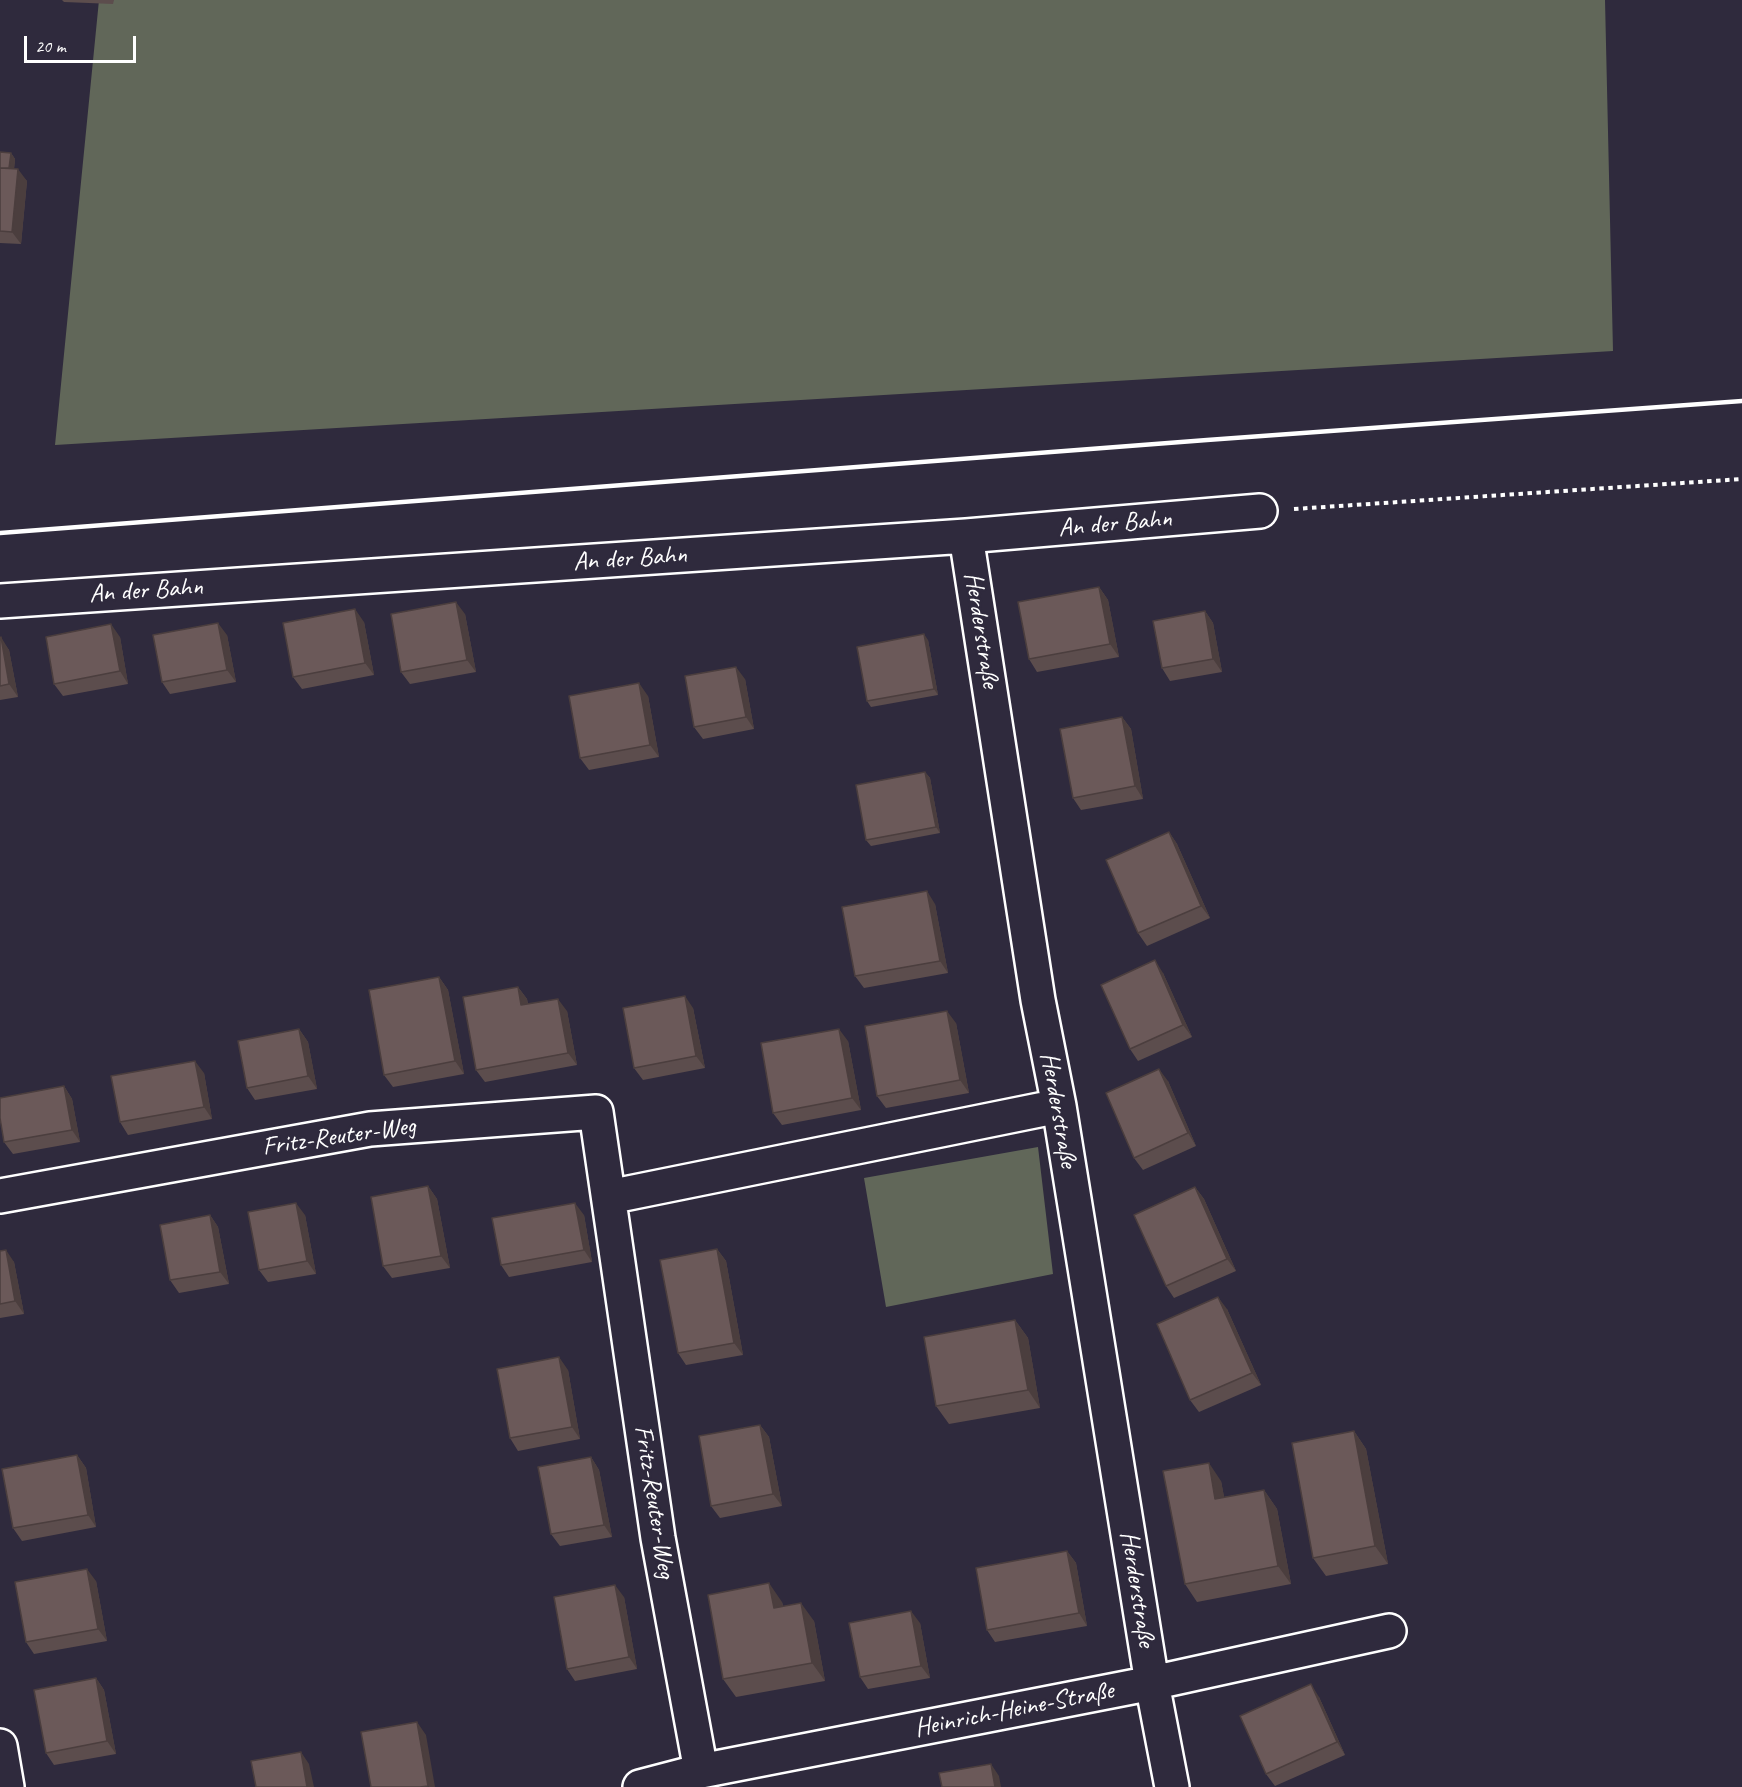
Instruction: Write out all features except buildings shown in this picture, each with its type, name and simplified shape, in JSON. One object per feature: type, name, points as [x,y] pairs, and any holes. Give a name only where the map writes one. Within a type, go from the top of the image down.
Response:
[{"type":"street","name":"An der Bahn","points":[[0,601],[966,536],[1260,512]]},
{"type":"street","name":"Herderstraße","points":[[966,536],[1038,1000],[1059,1106],[1152,1683],[1172,1787]]},
{"type":"street","points":[[609,1197],[1059,1106]]},
{"type":"street","name":"Fritz-Reuter-Weg","points":[[0,1196],[370,1128],[597,1112],[658,1538],[701,1771]]},
{"type":"street","name":"Heinrich-Heine-Straße","points":[[640,1787],[701,1771],[1152,1683],[1389,1631]]},
{"type":"street","points":[[0,1746],[7,1787]]},
{"type":"path","points":[[1260,512],[1742,479]]},
{"type":"green space","points":[[99,0],[1605,0],[1613,351],[55,445]]},
{"type":"green space","points":[[1038,1147],[1053,1274],[886,1307],[864,1178]]},
{"type":"railway","points":[[0,533],[1742,401]]}]
